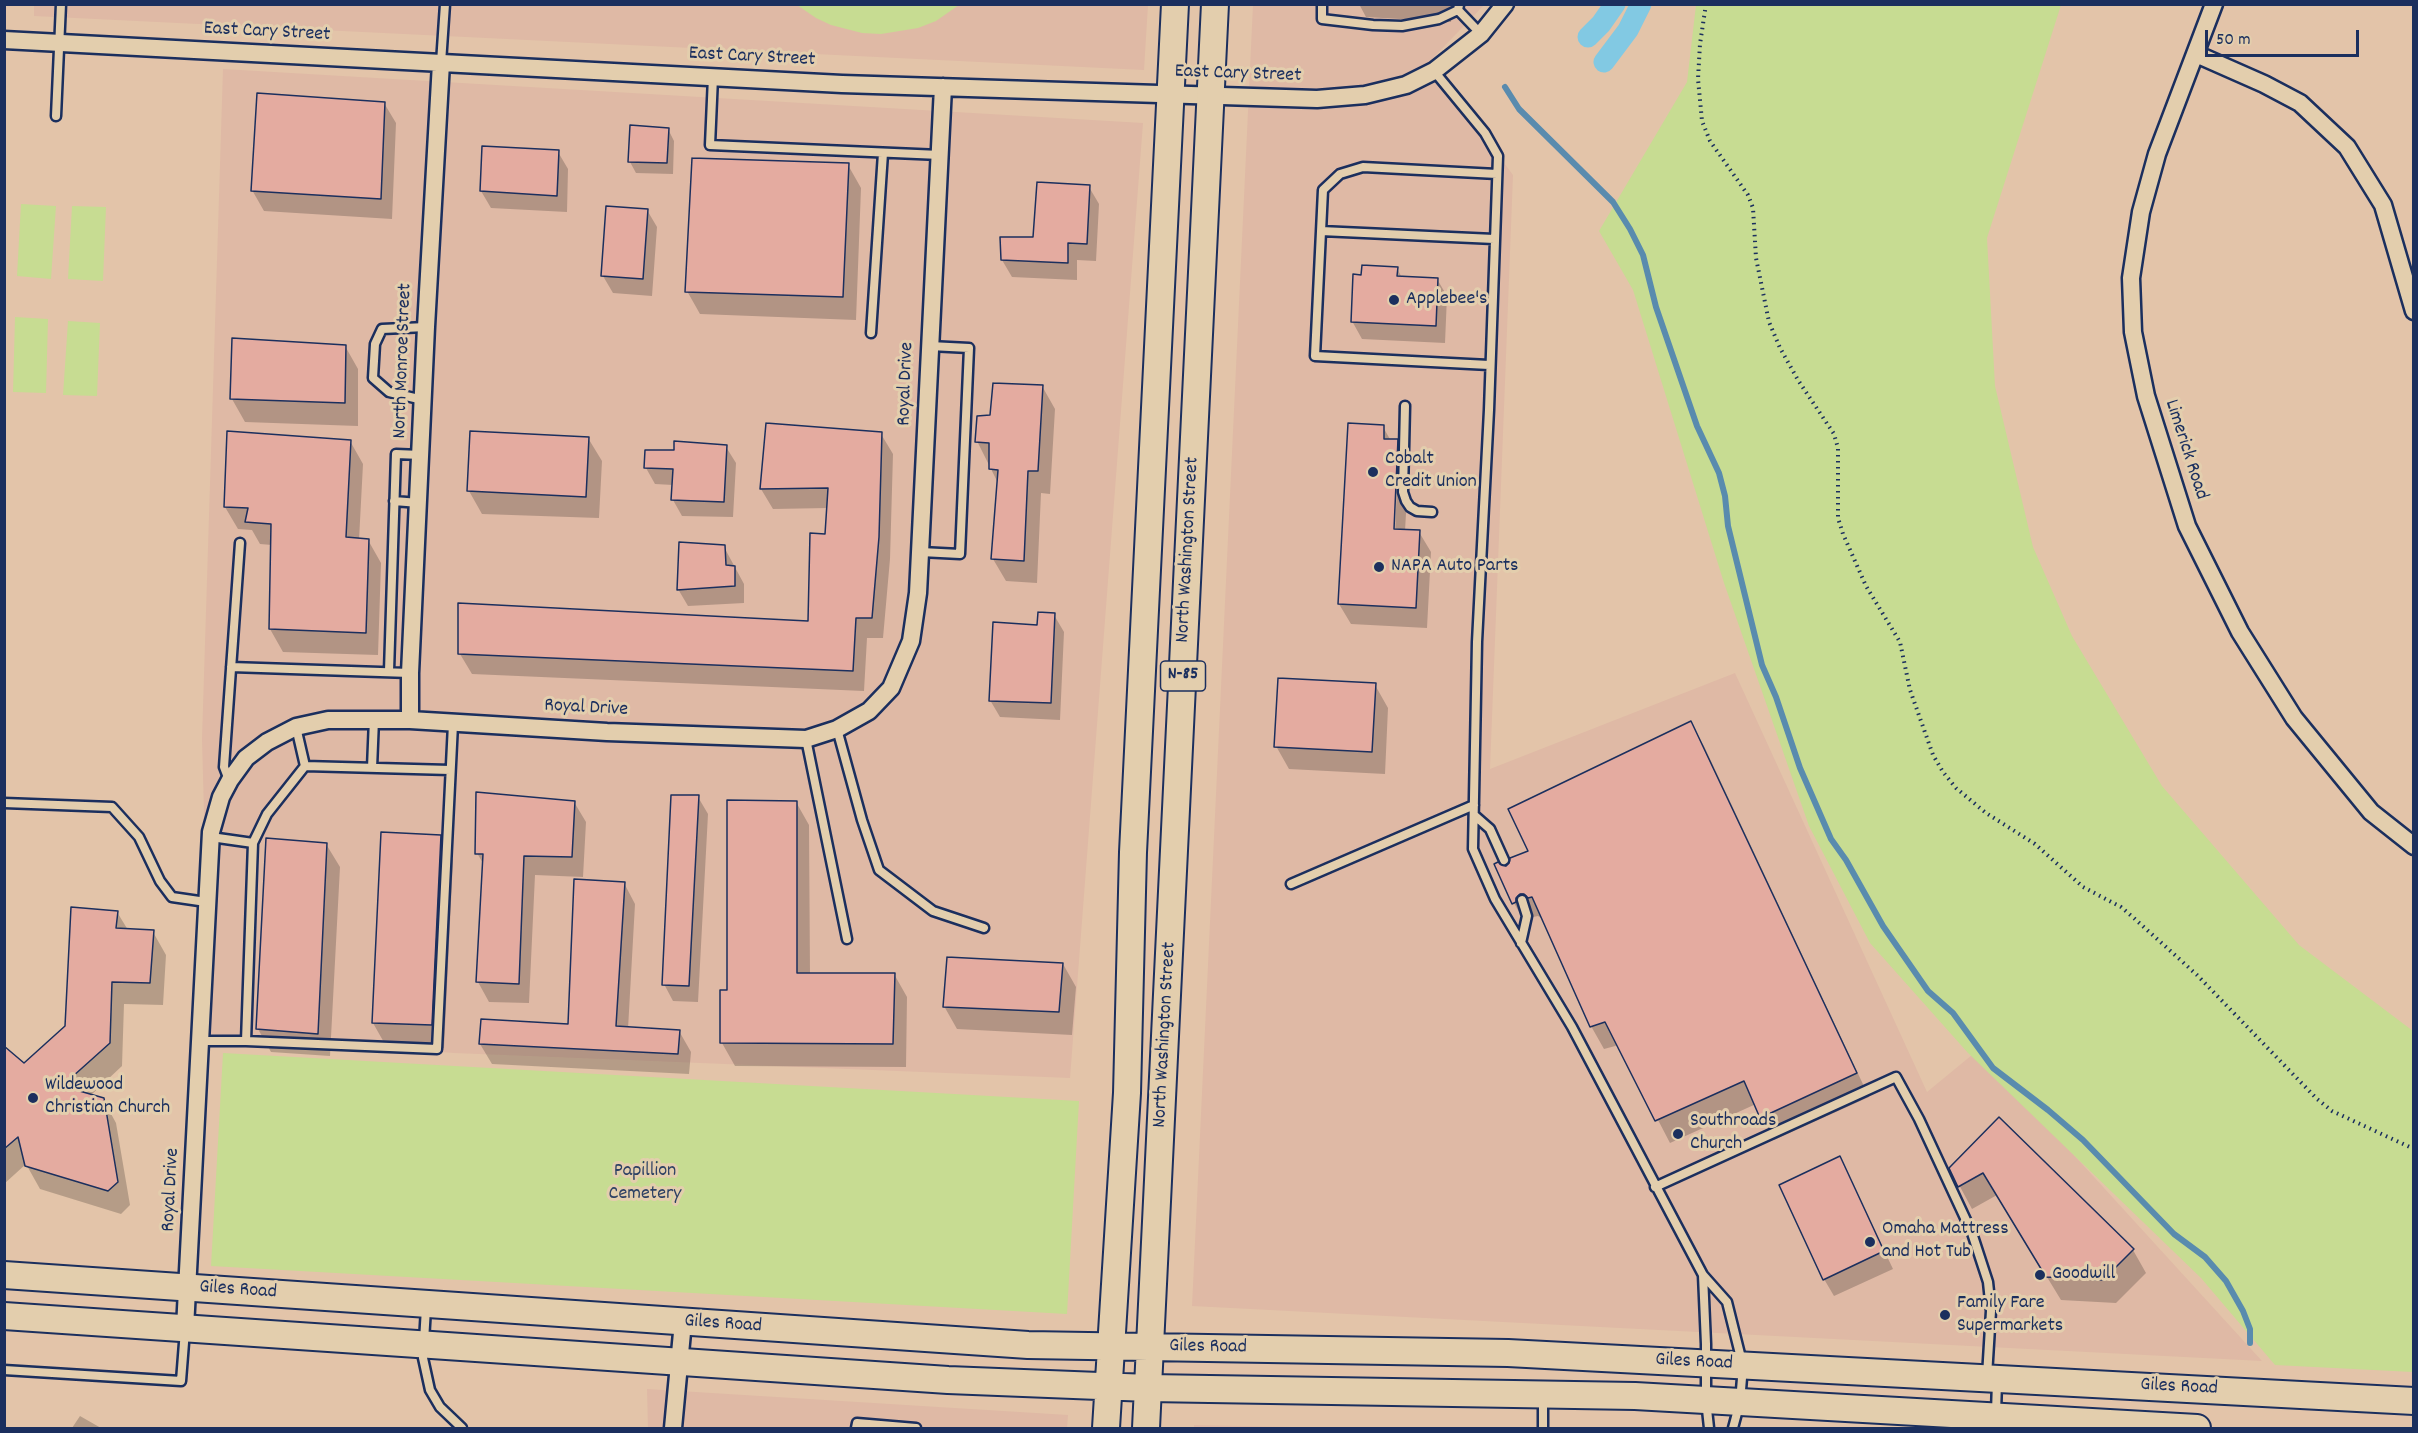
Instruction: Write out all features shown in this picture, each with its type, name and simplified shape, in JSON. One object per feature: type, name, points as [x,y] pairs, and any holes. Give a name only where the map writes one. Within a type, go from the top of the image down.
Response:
[{"type":"main road","name":"North Washington Street","points":[[1110,1346],[1127,1093],[1133,852],[1174,4]]},
{"type":"main road","name":"North Washington Street","points":[[1151,1347],[1215,4]]},
{"type":"main road","name":"Giles Road","points":[[4,1275],[1028,1345],[1508,1353],[2414,1401]]},
{"type":"main road","name":"Giles Road","points":[[4,1316],[948,1380],[1149,1388],[1543,1393],[1740,1402],[1995,1423],[2197,1428]]},
{"type":"main road","name":"N-85","points":[[1106,1428],[1110,1346]]},
{"type":"main road","name":"N-85","points":[[1146,1428],[1151,1347]]},
{"type":"street","name":"East Cary Street","points":[[4,40],[713,77],[1317,99],[1365,95],[1406,85],[1434,71],[1481,34],[1505,4]]},
{"type":"street","name":"Limerick Road","points":[[2214,4],[2157,154],[2141,212],[2131,278],[2133,332],[2146,396],[2187,526],[2240,632],[2301,727],[2371,812],[2414,846]]},
{"type":"street","points":[[2196,54],[2264,84],[2300,103],[2347,147],[2383,205],[2414,311]]},
{"type":"street","name":"North Monroe Street","points":[[410,720],[410,673],[426,327],[441,63]]},
{"type":"street","name":"Royal Drive","points":[[185,1328],[211,837],[221,797],[246,758],[267,742],[296,727],[328,720],[410,720],[453,724],[806,739],[837,729],[869,711],[891,688],[911,641],[918,593],[943,87]]},
{"type":"street","points":[[673,1428],[683,1322]]},
{"type":"lane","points":[[56,116],[61,4]]},
{"type":"lane","name":"North Monroe Street","points":[[441,63],[445,4]]},
{"type":"lane","points":[[1322,4],[1322,19],[1402,26],[1439,19],[1459,7],[1481,34]]},
{"type":"lane","points":[[1434,71],[1485,133],[1498,156],[1477,642],[1473,849],[1495,899],[1601,1080],[1703,1275],[1727,1302],[1743,1366],[1740,1402],[1733,1428]]},
{"type":"lane","points":[[713,77],[710,145],[940,155]]},
{"type":"lane","points":[[871,333],[883,153]]},
{"type":"lane","points":[[1489,365],[1315,356],[1323,190],[1340,174],[1363,167],[1497,174]]},
{"type":"lane","points":[[1321,231],[1494,240]]},
{"type":"lane","points":[[423,400],[389,392],[373,378],[375,344],[382,329],[426,327]]},
{"type":"lane","points":[[921,552],[960,554],[969,348],[929,346]]},
{"type":"lane","points":[[1405,406],[1404,492],[1406,501],[1417,511],[1432,512]]},
{"type":"lane","points":[[389,671],[396,454],[421,455]]},
{"type":"lane","points":[[394,501],[419,503]]},
{"type":"lane","points":[[230,780],[224,767],[240,543]]},
{"type":"lane","points":[[231,667],[410,673]]},
{"type":"lane","points":[[372,768],[374,719]]},
{"type":"lane","points":[[201,1041],[437,1049],[453,724]]},
{"type":"lane","points":[[246,1041],[253,843],[267,814],[304,766],[296,727]]},
{"type":"lane","points":[[837,729],[862,820],[879,870],[933,911],[984,928]]},
{"type":"lane","points":[[806,739],[847,939]]},
{"type":"lane","points":[[304,766],[450,770]]},
{"type":"lane","points":[[4,803],[112,807],[139,837],[160,881],[172,897],[206,902]]},
{"type":"lane","points":[[1291,884],[1474,805]]},
{"type":"lane","points":[[1473,814],[1490,829],[1504,860]]},
{"type":"lane","points":[[211,837],[253,843]]},
{"type":"lane","points":[[1521,943],[1527,916],[1522,900]]},
{"type":"lane","points":[[1655,1187],[1896,1077],[1919,1119],[1972,1233],[1988,1282],[1995,1423]]},
{"type":"lane","points":[[1703,1275],[1706,1400],[1710,1428]]},
{"type":"lane","points":[[427,1305],[423,1344],[424,1365],[430,1390],[440,1407],[462,1428]]},
{"type":"lane","points":[[4,1370],[181,1381],[185,1328]]},
{"type":"lane","points":[[1543,1393],[1543,1428]]},
{"type":"lane","points":[[856,1428],[857,1423],[916,1428]]},
{"type":"path","points":[[1706,4],[1698,79],[1702,120],[1710,141],[1748,195],[1753,208],[1756,258],[1769,322],[1798,380],[1834,434],[1838,448],[1838,518],[1843,534],[1866,586],[1900,642],[1910,690],[1933,755],[1943,772],[1956,788],[1986,813],[2035,844],[2083,888],[2121,907],[2135,919],[2205,983],[2317,1099],[2340,1115],[2414,1149]]},
{"type":"shaded area","points":[[34,4],[1148,5],[1144,70],[34,16]]},
{"type":"shaded area","points":[[1253,5],[1484,5],[1432,59],[1467,113],[1513,175],[1490,769],[1735,673],[1927,1092],[1978,1050],[2262,1361],[1192,1306]]},
{"type":"shaded area","points":[[223,69],[1143,123],[1070,1078],[454,1053],[210,1034],[202,739]]},
{"type":"shaded area","points":[[647,1389],[1068,1415],[1067,1428],[648,1428]]},
{"type":"shaded area","points":[[1194,1425],[1340,1428],[1194,1428]]},
{"type":"green space","points":[[797,5],[959,5],[936,21],[918,28],[881,34],[862,33],[831,25]]},
{"type":"green space","points":[[1696,5],[2061,5],[1987,238],[1995,386],[2033,547],[2072,636],[2162,786],[2299,945],[2413,1031],[2413,1372],[2275,1365],[2201,1278],[1968,1053],[1870,943],[1809,826],[1724,583],[1633,290],[1599,231],[1687,82]]},
{"type":"green space","points":[[21,204],[56,206],[51,279],[17,276]]},
{"type":"green space","points":[[72,206],[106,207],[103,281],[68,279]]},
{"type":"green space","points":[[15,317],[48,319],[46,393],[13,392]]},
{"type":"green space","points":[[68,321],[100,323],[97,396],[63,395]]},
{"type":"green space","name":"Papillion Cemetery","points":[[223,1053],[1079,1101],[1067,1314],[211,1266]]},
{"type":"building","points":[[257,93],[385,102],[381,199],[251,191]]},
{"type":"building","points":[[630,125],[669,128],[667,163],[628,162]]},
{"type":"building","points":[[482,146],[559,150],[557,196],[480,191]]},
{"type":"building","points":[[692,158],[849,163],[843,297],[685,292]]},
{"type":"building","points":[[1037,182],[1090,185],[1087,244],[1068,243],[1068,263],[1001,260],[1000,237],[1033,237]]},
{"type":"building","points":[[606,206],[648,209],[643,279],[601,276]]},
{"type":"building","name":"Applebee's","points":[[1362,265],[1398,267],[1397,276],[1438,278],[1436,326],[1351,322],[1353,274],[1361,275]]},
{"type":"building","points":[[232,338],[346,345],[345,403],[230,399]]},
{"type":"building","points":[[993,383],[1043,385],[1038,471],[1028,471],[1024,561],[991,559],[998,470],[989,469],[989,443],[975,442],[977,416],[990,415]]},
{"type":"building","points":[[766,423],[882,432],[879,537],[872,618],[856,618],[853,671],[458,654],[458,603],[808,621],[810,533],[825,534],[828,488],[760,489]]},
{"type":"building","points":[[1348,423],[1384,425],[1384,439],[1398,439],[1394,529],[1420,530],[1416,608],[1338,604]]},
{"type":"building","points":[[227,431],[351,440],[346,537],[369,539],[366,633],[269,629],[271,524],[245,522],[248,508],[224,507]]},
{"type":"building","points":[[470,431],[589,437],[586,497],[467,491]]},
{"type":"building","points":[[674,441],[727,445],[724,502],[671,500],[673,469],[644,468],[645,450],[674,450]]},
{"type":"building","points":[[679,542],[725,545],[726,565],[735,566],[735,586],[677,590]]},
{"type":"building","points":[[1038,612],[1055,613],[1051,703],[989,701],[993,622],[1037,625]]},
{"type":"building","points":[[1278,678],[1376,683],[1372,752],[1274,747]]},
{"type":"building","points":[[1691,721],[1857,1073],[1760,1118],[1744,1081],[1655,1121],[1605,1022],[1590,1027],[1532,897],[1528,898],[1520,894],[1516,902],[1512,904],[1494,864],[1498,862],[1506,866],[1510,858],[1528,851],[1508,809]]},
{"type":"building","points":[[476,792],[575,801],[572,857],[524,856],[519,984],[476,982],[483,854],[475,854]]},
{"type":"building","points":[[671,795],[699,795],[689,986],[662,985]]},
{"type":"building","points":[[727,800],[797,801],[797,973],[895,973],[893,1044],[720,1043],[720,990],[727,990]]},
{"type":"building","points":[[381,832],[441,835],[432,1025],[372,1023]]},
{"type":"building","points":[[266,838],[327,843],[318,1034],[256,1029]]},
{"type":"building","points":[[574,879],[625,882],[616,1026],[680,1030],[678,1054],[479,1044],[481,1019],[568,1024]]},
{"type":"building","points":[[71,907],[118,911],[116,928],[154,930],[150,983],[112,982],[110,1043],[62,1086],[104,1098],[118,1182],[108,1191],[25,1166],[18,1137],[4,1149],[4,1046],[24,1063],[65,1026]]},
{"type":"building","points":[[947,957],[1063,963],[1059,1012],[943,1007]]},
{"type":"building","points":[[1999,1117],[2134,1249],[2103,1280],[2046,1277],[1983,1173],[1958,1187],[1949,1168]]},
{"type":"building","points":[[1840,1156],[1884,1251],[1823,1280],[1779,1185]]},
{"type":"waterway","points":[[1588,37],[1601,24],[1615,4]]},
{"type":"waterway","points":[[1604,62],[1628,30],[1641,4]]},
{"type":"waterway","points":[[1505,87],[1519,109],[1613,202],[1643,255],[1656,307],[1697,426],[1719,473],[1725,496],[1728,526],[1762,665],[1776,697],[1800,768],[1831,839],[1846,860],[1883,926],[1928,991],[1953,1013],[1993,1068],[2083,1140],[2174,1234],[2205,1257],[2226,1281],[2243,1311],[2250,1329],[2250,1343]]},
{"type":"place","name":"Applebee's","points":[[1394,300]]},
{"type":"place","name":"Cobalt Credit Union","points":[[1373,472]]},
{"type":"place","name":"NAPA Auto Parts","points":[[1379,567]]},
{"type":"place","name":"Wildewood Christian Church","points":[[33,1098]]},
{"type":"place","name":"Southroads Church","points":[[1678,1134]]},
{"type":"place","name":"Omaha Mattress and Hot Tub","points":[[1870,1242]]},
{"type":"place","name":"Goodwill","points":[[2040,1275]]},
{"type":"place","name":"Family Fare Supermarkets","points":[[1945,1315]]}]
